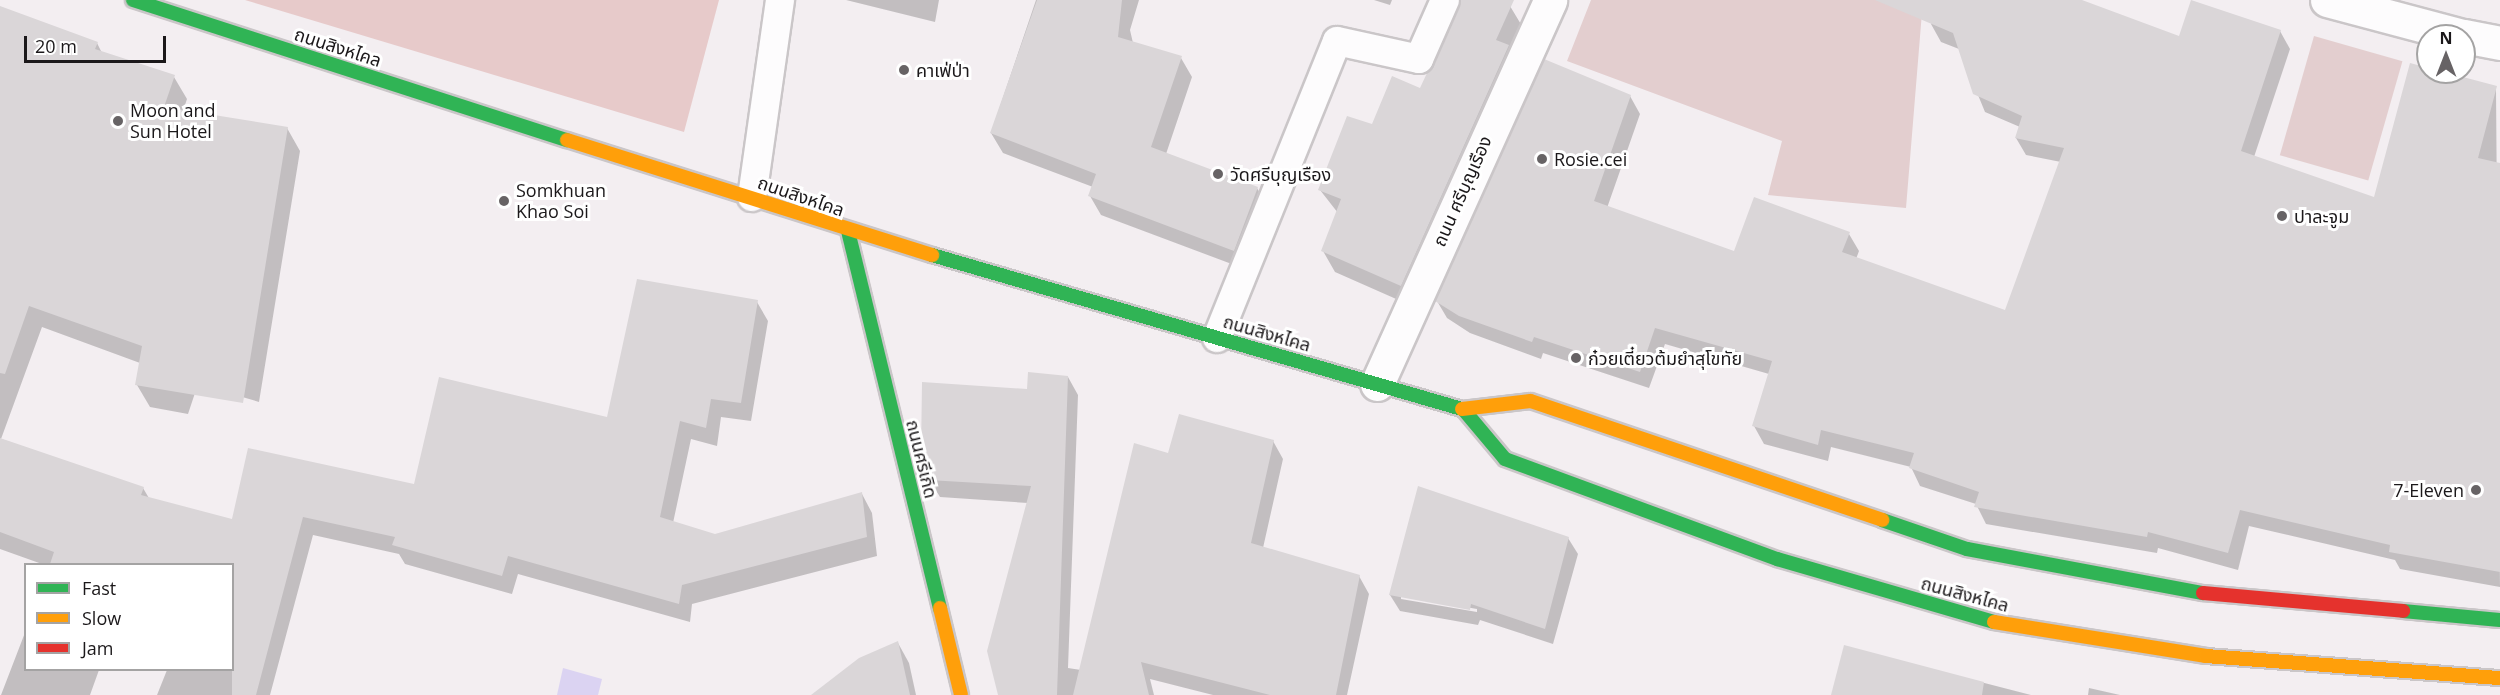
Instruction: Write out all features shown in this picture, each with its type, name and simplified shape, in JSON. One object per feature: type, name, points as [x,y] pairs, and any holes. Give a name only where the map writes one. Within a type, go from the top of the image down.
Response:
[{"type":"main road","name":"ถนนสิงหไคล","points":[[133,0],[752,197],[848,231],[1463,409],[1531,401],[1967,549],[2185,591],[2500,620]]},
{"type":"main road","name":"ถนนศรีเกิด","points":[[848,231],[961,695]]},
{"type":"main road","name":"ถนนสิงหไคล","points":[[1463,409],[1505,459],[1777,559],[2001,624],[2206,656],[2500,678]]},
{"type":"street","name":"ถนน ศรีบุญเรือง","points":[[1377,384],[1550,0]]},
{"type":"street","points":[[2327,0],[2418,24]]},
{"type":"street","points":[[2476,38],[2500,43]]},
{"type":"lane","points":[[752,197],[780,0]]},
{"type":"lane","points":[[1217,338],[1337,41],[1419,59],[1445,0]]},
{"type":"shaded area","points":[[245,0],[719,0],[684,132]]},
{"type":"shaded area","points":[[1591,0],[1923,0],[1906,208],[1768,195],[1782,141],[1567,61]]},
{"type":"shaded area","points":[[2314,36],[2402,61],[2368,181],[2280,155]]},
{"type":"shaded area","points":[[563,668],[602,679],[598,695],[557,695]]},
{"type":"building","points":[[1037,0],[1122,0],[1118,37],[1182,56],[1151,147],[1258,187],[1234,251],[1088,196],[1096,174],[990,133]]},
{"type":"building","points":[[1461,0],[1514,0],[1496,40],[1509,45],[1401,286],[1321,251],[1341,199],[1318,190],[1347,116],[1372,124],[1392,76],[1420,88]]},
{"type":"building","points":[[1875,0],[2082,0],[2179,36],[2191,0],[2281,30],[2241,151],[2374,197],[2410,63],[2416,65],[2416,84],[2476,84],[2476,80],[2497,86],[2478,158],[2500,163],[2500,572],[2389,552],[2390,545],[2240,510],[2228,553],[2148,532],[2147,537],[1974,507],[1979,492],[1909,468],[1914,453],[1821,430],[1818,445],[1752,426],[1772,361],[1655,328],[1640,372],[1534,337],[1532,342],[1459,316],[1435,301],[1544,59],[1631,95],[1594,201],[1734,251],[1754,197],[1850,232],[1842,252],[2005,310],[2064,148],[2015,138],[2022,116],[1973,94],[1953,33]]},
{"type":"building","points":[[0,6],[98,42],[95,49],[175,75],[164,107],[288,127],[243,403],[135,385],[142,346],[29,306],[5,374],[0,373]]},
{"type":"building","points":[[637,279],[758,300],[741,403],[711,399],[706,428],[680,421],[660,517],[715,534],[862,492],[867,537],[682,585],[679,604],[508,556],[502,576],[392,545],[395,537],[303,517],[256,695],[232,695],[234,563],[50,563],[54,552],[0,532],[0,438],[144,487],[141,495],[232,519],[248,448],[414,484],[439,377],[607,417]]},
{"type":"building","points":[[1028,372],[1068,376],[1057,695],[998,695],[987,651],[1031,486],[928,480],[921,452],[922,382],[1027,389]]},
{"type":"building","points":[[1179,414],[1274,440],[1251,543],[1360,575],[1336,695],[1270,695],[1141,662],[1149,695],[1073,695],[1134,443],[1168,453]]},
{"type":"building","points":[[1418,486],[1569,537],[1545,629],[1471,604],[1470,610],[1389,595]]},
{"type":"building","points":[[898,641],[910,695],[811,695],[859,658]]},
{"type":"building","points":[[1844,645],[1984,682],[1982,695],[1831,695]]},
{"type":"traffic: fast","points":[[133,0],[567,140]]},
{"type":"traffic: fast","points":[[848,231],[940,608]]},
{"type":"traffic: fast","points":[[932,255],[1462,409]]},
{"type":"traffic: fast","points":[[1463,409],[1505,459],[1777,559],[1994,622]]},
{"type":"traffic: fast","points":[[1882,520],[1967,549],[2203,593]]},
{"type":"traffic: fast","points":[[2403,611],[2500,620]]},
{"type":"traffic: slow","points":[[567,140],[932,255]]},
{"type":"traffic: slow","points":[[1462,409],[1531,401],[1882,520]]},
{"type":"traffic: slow","points":[[940,608],[961,695]]},
{"type":"traffic: slow","points":[[1994,622],[2206,656],[2500,678]]},
{"type":"traffic: jam","points":[[2203,593],[2403,611]]},
{"type":"place","name":"คาเฟ่ป่า","points":[[904,70]]},
{"type":"place","name":"Moon and Sun Hotel","points":[[118,121]]},
{"type":"place","name":"Rosie.cei","points":[[1542,159]]},
{"type":"place","name":"วัดศรีบุญเรือง","points":[[1218,174]]},
{"type":"place","name":"Somkhuan Khao Soi","points":[[504,201]]},
{"type":"place","name":"ปาละจูม","points":[[2282,216]]},
{"type":"place","name":"ก๋วยเตี๋ยวต้มยำสุโขทัย","points":[[1576,358]]},
{"type":"place","name":"7-Eleven","points":[[2476,490]]}]
